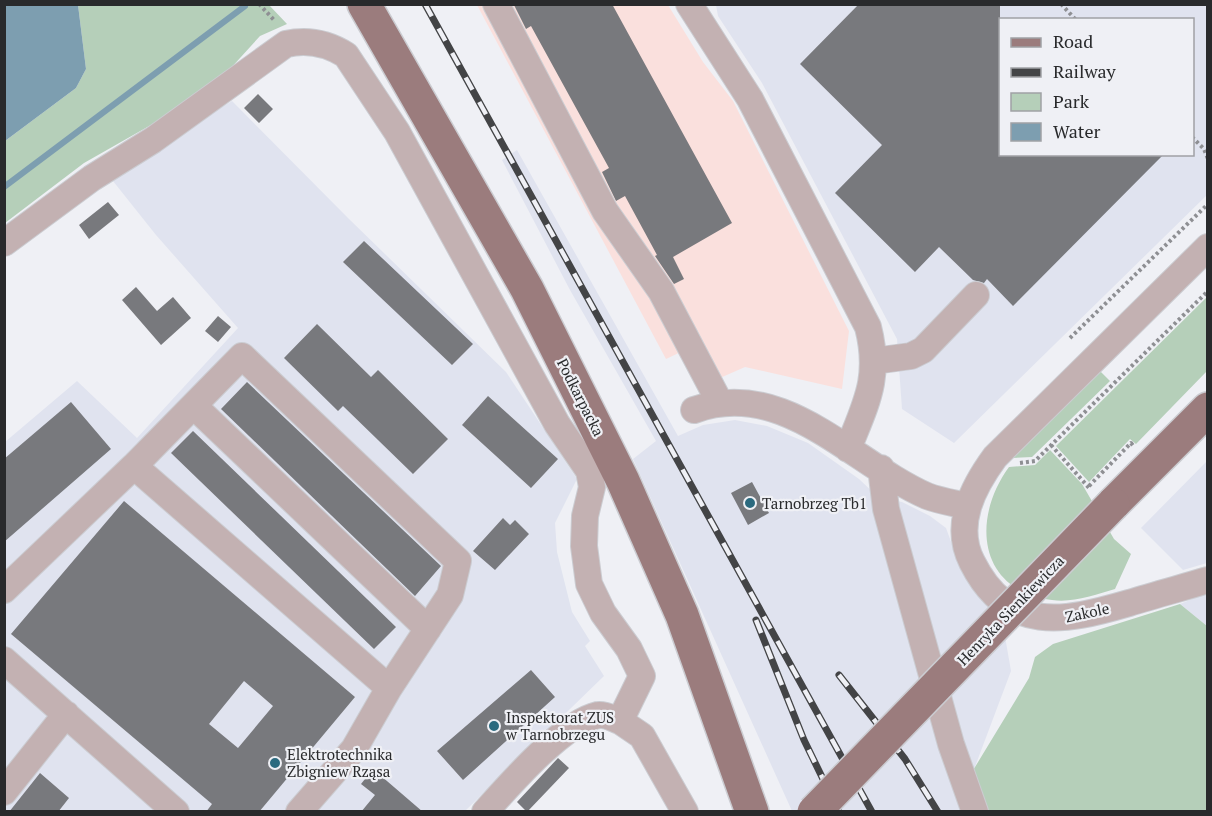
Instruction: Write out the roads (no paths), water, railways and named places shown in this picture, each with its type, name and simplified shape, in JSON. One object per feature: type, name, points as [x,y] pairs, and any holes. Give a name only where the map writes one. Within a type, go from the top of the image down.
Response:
[{"type":"main road","name":"Podkarpacka","points":[[364,4],[527,289],[623,481],[682,615],[752,812]]},
{"type":"main road","name":"Henryka Sienkiewicza","points":[[814,812],[1101,495],[1208,409]]},
{"type":"street","points":[[496,4],[605,211],[661,291],[720,403]]},
{"type":"street","points":[[699,9],[750,99],[868,327],[874,361],[873,381],[848,449]]},
{"type":"street","points":[[4,243],[92,178],[153,140],[286,44],[301,41],[319,43],[333,47],[346,55],[397,132],[557,424],[589,471],[592,487],[585,516],[584,546],[589,584],[603,613],[629,649],[642,676],[620,721]]},
{"type":"street","points":[[694,410],[720,403],[748,402],[775,409],[809,424],[928,496],[967,506],[977,481],[1009,442],[1208,247]]},
{"type":"street","points":[[874,361],[911,356],[923,350],[976,295]]},
{"type":"street","points":[[4,590],[134,466],[242,357],[458,561],[450,595],[389,688],[354,749],[299,812]]},
{"type":"street","points":[[194,406],[428,629]]},
{"type":"street","points":[[134,466],[389,688]]},
{"type":"street","points":[[881,468],[886,509],[951,744],[975,812]]},
{"type":"street","name":"Zakole","points":[[967,506],[965,532],[973,563],[984,583],[1001,601],[1022,613],[1044,619],[1088,615],[1207,581]]},
{"type":"street","points":[[4,660],[176,812]]},
{"type":"street","points":[[4,792],[66,714]]},
{"type":"street","points":[[485,812],[515,779],[576,723],[601,714],[620,721],[642,736],[685,812]]},
{"type":"water","points":[[5,4],[78,5],[86,69],[76,88],[5,141]]},
{"type":"waterway","points":[[4,187],[245,6]]},
{"type":"railway","points":[[425,4],[872,812]]},
{"type":"railway","points":[[756,620],[804,740],[839,812]]},
{"type":"railway","points":[[839,675],[905,759],[938,812]]},
{"type":"place","name":"Tarnobrzeg Tb1","points":[[750,503]]},
{"type":"place","name":"Inspektorat ZUS w Tarnobrzegu","points":[[494,726]]},
{"type":"place","name":"Elektrotechnika Zbigniew Rząsa","points":[[275,763]]}]
